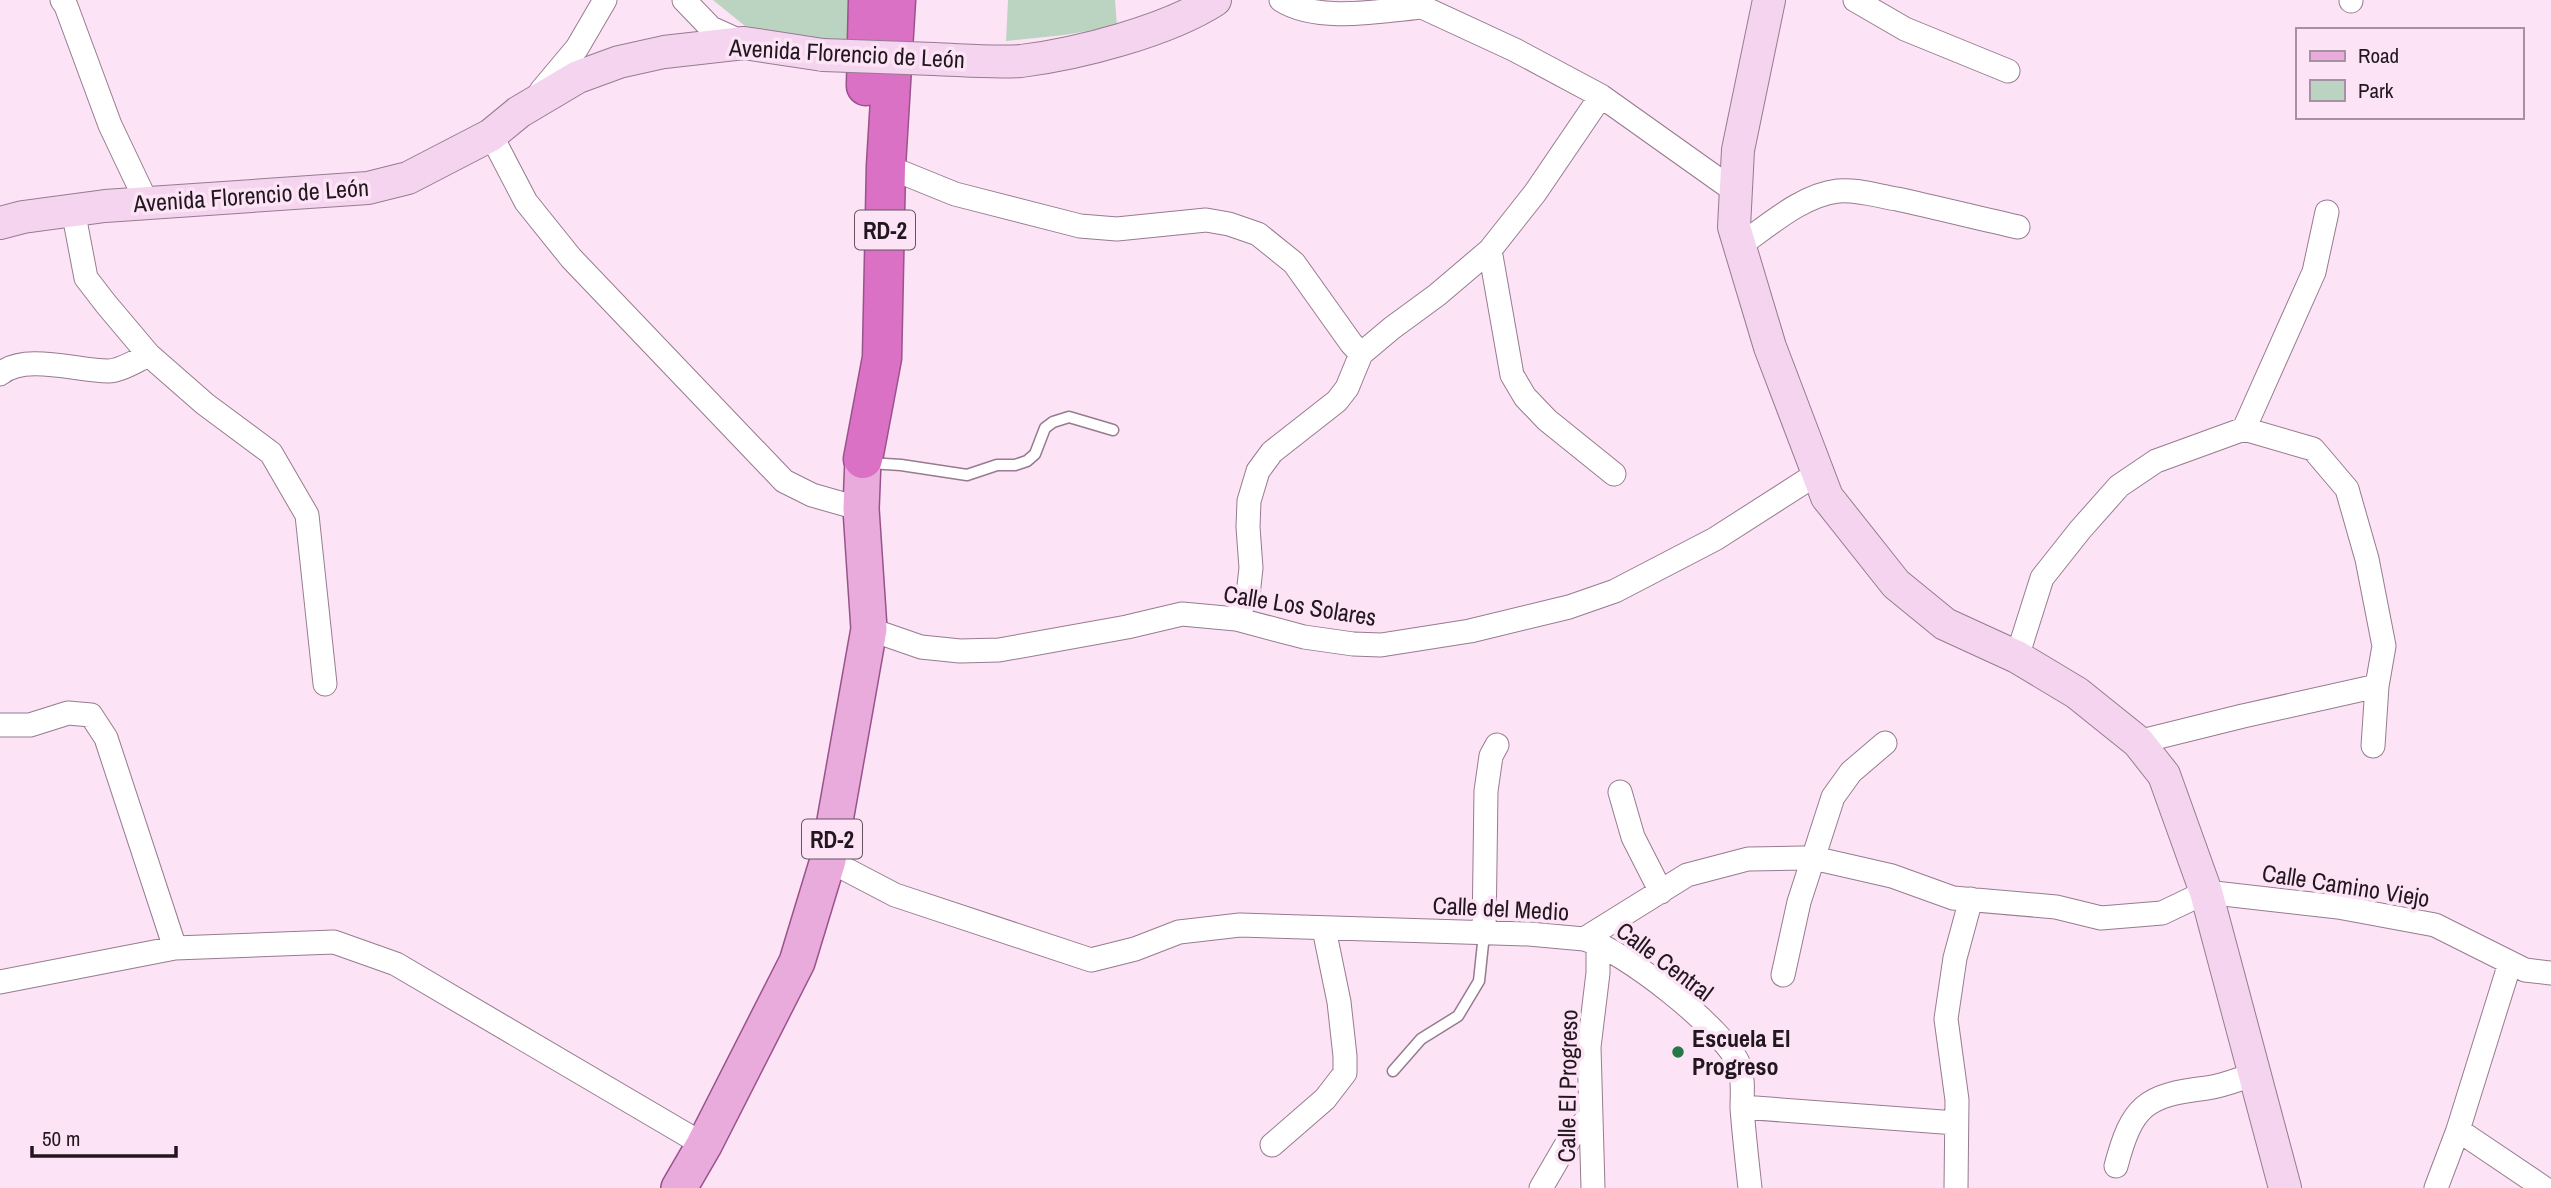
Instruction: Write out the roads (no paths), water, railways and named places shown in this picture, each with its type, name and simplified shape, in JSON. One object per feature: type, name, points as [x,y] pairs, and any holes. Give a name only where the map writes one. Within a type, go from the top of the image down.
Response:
[{"type":"highway","name":"RD-2","points":[[863,461],[861,358],[868,0]]},
{"type":"highway","name":"RD-2","points":[[863,461],[883,358],[886,166],[897,0]]},
{"type":"main road","name":"Avenida Florencio de León","points":[[0,223],[23,216],[73,210],[368,188],[408,178],[491,135],[519,112],[578,77],[618,62],[664,51],[744,43],[823,55],[1020,61],[1105,45],[1197,12],[1215,0]]},
{"type":"main road","points":[[1769,0],[1738,150],[1734,227],[1770,347],[1827,497],[1896,584],[1945,624],[2017,657],[2077,693],[2138,743],[2164,775],[2206,891],[2285,1188]]},
{"type":"main road","name":"RD-2","points":[[679,1188],[704,1145],[797,961],[828,860],[869,629],[861,509],[863,461]]},
{"type":"street","points":[[62,0],[110,125],[147,203]]},
{"type":"street","points":[[519,112],[553,80],[577,48],[605,0]]},
{"type":"street","points":[[684,0],[711,28],[744,43]]},
{"type":"street","points":[[1281,0],[1289,5],[1310,10],[1341,14],[1418,4],[1516,50],[1601,96],[1736,192]]},
{"type":"street","points":[[1855,0],[1905,29],[2008,71]]},
{"type":"street","points":[[1236,619],[1248,595],[1251,568],[1249,501],[1258,471],[1272,452],[1337,401],[1347,388],[1361,354],[1490,250],[1535,193],[1601,96]]},
{"type":"street","points":[[491,135],[526,202],[571,258],[784,481],[812,495],[861,509]]},
{"type":"street","points":[[886,166],[954,194],[1080,226],[1117,229],[1206,220],[1229,224],[1258,234],[1294,263],[1351,344],[1361,354]]},
{"type":"street","points":[[1740,246],[1791,210],[1838,191],[1892,198],[2018,227]]},
{"type":"street","points":[[73,210],[86,278],[149,355],[205,404],[271,453],[307,514],[325,684]]},
{"type":"street","points":[[2244,429],[2314,272],[2328,212]]},
{"type":"street","points":[[1490,250],[1512,375],[1525,397],[1547,420],[1614,474]]},
{"type":"street","points":[[0,374],[8,367],[34,364],[111,371],[149,355]]},
{"type":"street","points":[[2017,657],[2042,578],[2119,486],[2156,461],[2244,429],[2314,449],[2347,489],[2367,559],[2384,646],[2377,686],[2373,746]]},
{"type":"street","name":"Calle Los Solares","points":[[869,629],[921,647],[960,650],[999,650],[1128,627],[1182,614],[1236,619],[1304,637],[1353,644],[1381,645],[1470,631],[1569,607],[1615,591],[1715,539],[1818,473]]},
{"type":"street","points":[[2138,743],[2216,722],[2377,686]]},
{"type":"street","points":[[0,725],[30,725],[68,713],[91,715],[106,738],[175,947]]},
{"type":"street","points":[[1783,975],[1799,902],[1833,797],[1851,772],[1885,743]]},
{"type":"street","points":[[1484,934],[1486,791],[1491,756],[1497,745]]},
{"type":"street","points":[[1620,792],[1633,836],[1661,892]]},
{"type":"street","name":"Calle del Medio","points":[[828,860],[895,895],[1091,960],[1135,949],[1179,932],[1240,925],[1529,934],[1591,941],[1687,875],[1748,859],[1813,859],[1892,876],[1953,898],[2056,907],[2101,918],[2162,913],[2206,891]]},
{"type":"street","name":"Calle Camino Viejo","points":[[2206,891],[2338,907],[2435,925],[2517,967],[2551,973]]},
{"type":"street","points":[[1956,1188],[1957,1100],[1946,1019],[1955,958],[1970,900]]},
{"type":"street","points":[[1272,1145],[1325,1099],[1345,1073],[1339,1003],[1324,929]]},
{"type":"street","name":"Calle Central","points":[[1591,941],[1626,959],[1690,1009],[1732,1051],[1742,1077],[1749,1188]]},
{"type":"street","name":"Calle El Progreso","points":[[1591,941],[1598,973],[1589,1047],[1593,1188]]},
{"type":"street","points":[[0,982],[175,947],[334,942],[396,964],[704,1145]]},
{"type":"street","points":[[2436,1188],[2517,967],[2551,989]]},
{"type":"street","points":[[2116,1166],[2124,1135],[2134,1118],[2149,1103],[2166,1093],[2188,1088],[2208,1088],[2255,1074]]},
{"type":"street","points":[[1742,1107],[1956,1123]]},
{"type":"street","points":[[1541,1188],[1553,1163],[1573,1133],[1590,1117]]},
{"type":"street","points":[[2458,1130],[2544,1188]]},
{"type":"lane","points":[[863,461],[967,475],[997,465],[1015,465],[1027,461],[1035,454],[1045,428],[1053,422],[1069,417],[1112,430]]},
{"type":"lane","points":[[1393,1071],[1421,1039],[1458,1016],[1479,981],[1484,934]]},
{"type":"place","name":"Escuela El Progreso","points":[[1678,1052]]}]
